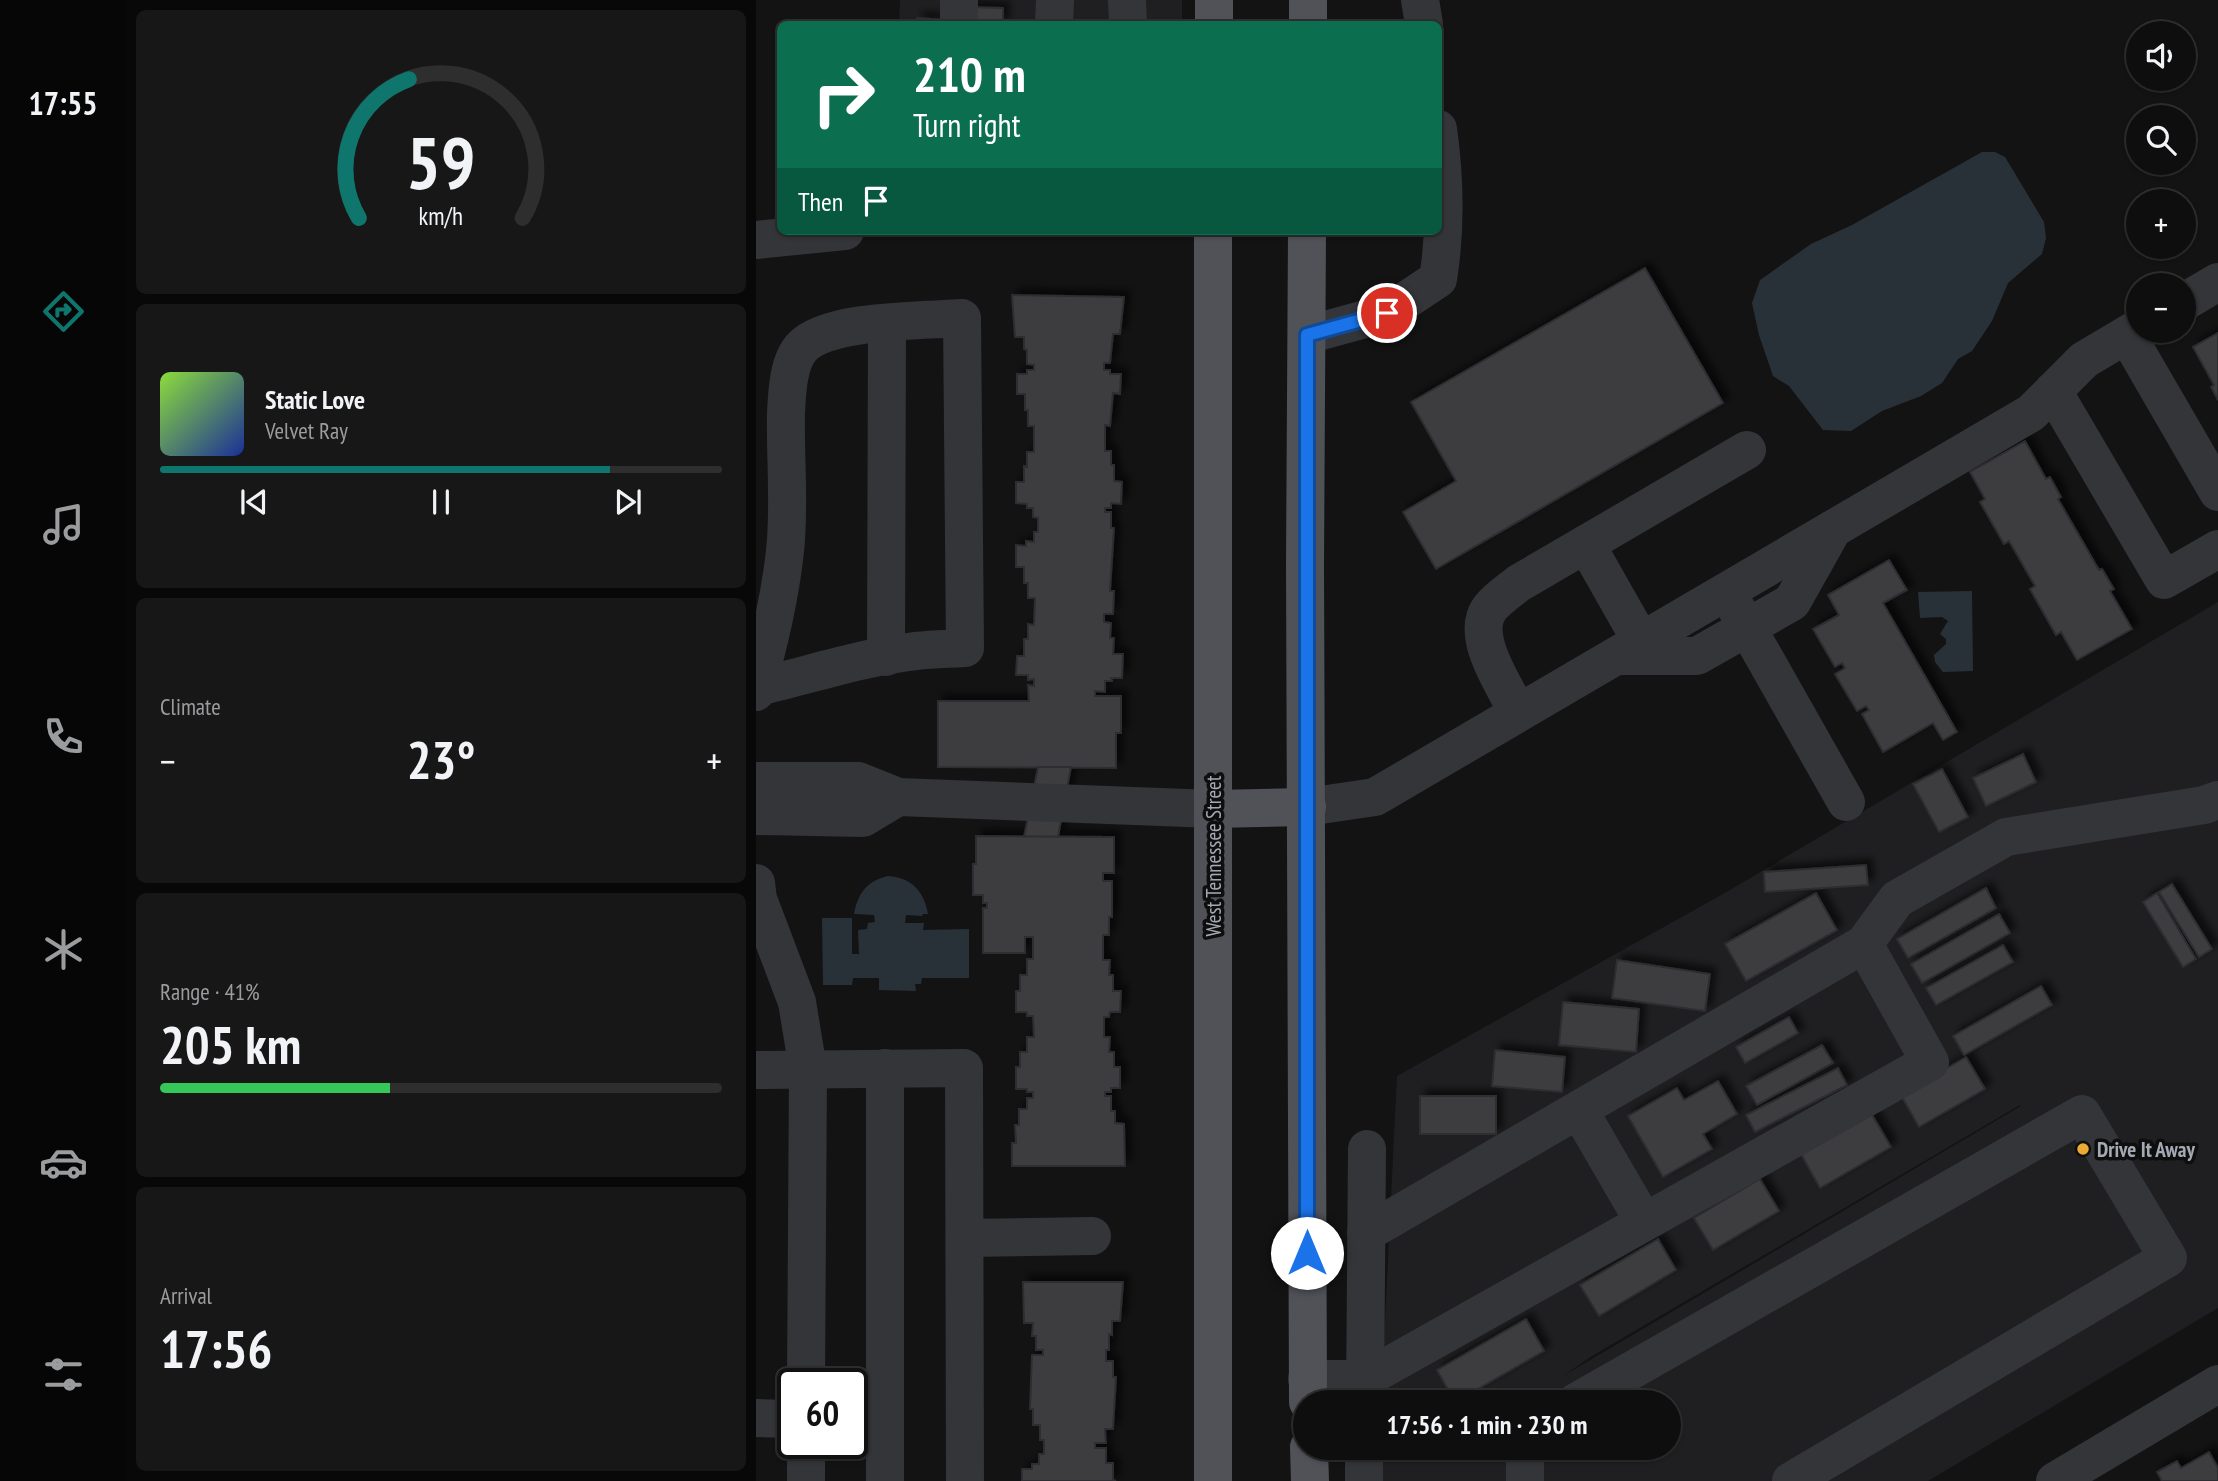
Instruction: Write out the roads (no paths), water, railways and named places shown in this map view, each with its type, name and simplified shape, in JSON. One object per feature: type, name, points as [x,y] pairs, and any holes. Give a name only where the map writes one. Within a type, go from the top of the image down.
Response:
[{"type":"main road","points":[[1214,0],[1214,21]]},
{"type":"main road","points":[[1308,0],[1308,21]]},
{"type":"main road","name":"West Tennessee Street","points":[[1213,235],[1213,1481]]},
{"type":"main road","points":[[1307,235],[1308,1390]]},
{"type":"main road","points":[[1213,809],[1307,807]]},
{"type":"main road","points":[[1309,1460],[1310,1481]]},
{"type":"street","points":[[959,0],[959,21]]},
{"type":"street","points":[[1054,21],[1055,0]]},
{"type":"street","points":[[1127,0],[1128,21]]},
{"type":"street","points":[[1420,0],[1424,21]]},
{"type":"street","points":[[1442,156],[1442,202]]},
{"type":"street","points":[[1307,335],[1387,313],[1438,279],[1443,250],[1442,234]]},
{"type":"street","points":[[756,240],[805,235]]},
{"type":"street","points":[[2196,295],[2218,282]]},
{"type":"street","points":[[962,318],[965,648],[915,651],[756,688],[778,608],[786,549],[771,522],[771,430],[790,372],[802,347],[820,334],[845,327],[887,324],[962,318]]},
{"type":"street","points":[[886,657],[887,324]]},
{"type":"street","points":[[1307,807],[1375,797],[1518,713],[1640,651],[1697,656],[1737,611],[1792,602],[1833,529],[2031,413],[2084,360],[2126,335]]},
{"type":"street","points":[[2139,343],[2218,492]]},
{"type":"street","points":[[2053,391],[2164,580],[2218,549]]},
{"type":"street","points":[[1518,713],[1484,644],[1482,626],[1489,610],[1519,583],[1746,450]]},
{"type":"street","points":[[1586,544],[1640,651]]},
{"type":"street","points":[[1737,611],[1846,802]]},
{"type":"street","points":[[756,781],[817,799]]},
{"type":"street","points":[[756,816],[817,799],[858,781],[898,797],[1213,809]]},
{"type":"street","points":[[1366,1233],[1864,944],[1897,899],[2006,837],[2204,805],[2218,800]]},
{"type":"street","points":[[756,883],[758,899],[797,1002],[808,1069],[806,1368]]},
{"type":"street","points":[[1365,1390],[1644,1222],[1930,1062],[1864,944]]},
{"type":"street","points":[[885,1068],[885,1481]]},
{"type":"street","points":[[756,1070],[964,1068],[965,1481]]},
{"type":"street","points":[[1579,1110],[1644,1222]]},
{"type":"street","points":[[1597,1390],[2082,1114],[2168,1258],[1791,1481]]},
{"type":"street","points":[[1365,1390],[1367,1149]]},
{"type":"street","points":[[965,1238],[1092,1236]]},
{"type":"street","points":[[2055,1481],[2218,1384]]},
{"type":"street","points":[[756,1418],[777,1419]]},
{"type":"street","points":[[806,1459],[806,1481]]},
{"type":"street","points":[[1364,1460],[1364,1481]]},
{"type":"street","points":[[1525,1460],[1525,1481]]},
{"type":"place","name":"Drive It Away","points":[[2083,1149]]}]
